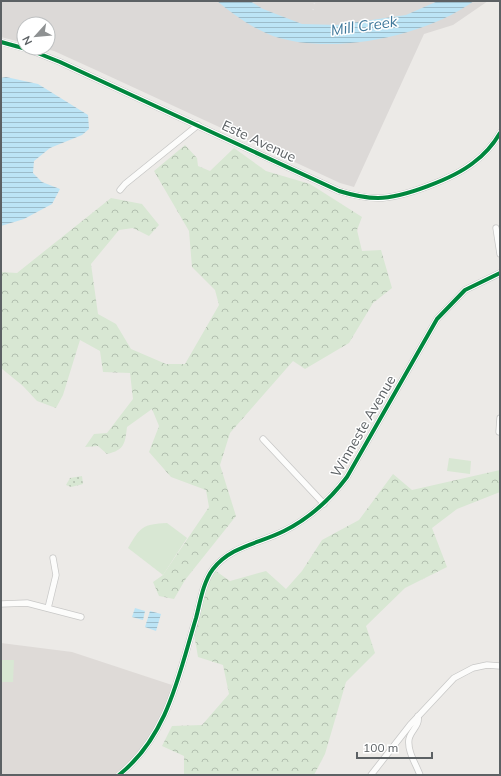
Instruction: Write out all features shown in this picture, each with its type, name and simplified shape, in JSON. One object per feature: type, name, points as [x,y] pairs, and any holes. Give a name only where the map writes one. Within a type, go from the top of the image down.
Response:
[{"type":"street","name":"Este Avenue","points":[[1,42],[30,50],[60,62],[339,191],[358,196],[379,198],[400,195],[454,174],[477,160],[500,133]]},
{"type":"street","points":[[120,190],[125,184],[198,125]]},
{"type":"street","points":[[496,228],[500,254]]},
{"type":"street","name":"Winneste Avenue","points":[[119,775],[142,752],[166,715],[203,594],[213,570],[234,551],[283,532],[309,517],[324,504],[347,477],[437,319],[466,290],[480,282],[500,274]]},
{"type":"street","points":[[499,432],[500,418]]},
{"type":"street","points":[[263,439],[324,504]]},
{"type":"street","points":[[48,608],[56,575],[53,558]]},
{"type":"street","points":[[1,604],[27,603],[81,617]]},
{"type":"street","points":[[371,775],[418,716],[450,681],[460,674],[480,666],[500,666]]},
{"type":"street","points":[[418,716],[419,722],[410,735],[409,745],[420,775]]},
{"type":"shaded area","points":[[1,1],[488,1],[453,25],[424,34],[354,187],[340,183],[56,52],[56,16],[16,16],[16,41],[1,37]]},
{"type":"shaded area","points":[[1,643],[72,652],[175,686],[159,727],[119,775],[1,775]]},
{"type":"green space","points":[[185,145],[197,158],[198,166],[210,171],[234,148],[266,171],[310,184],[362,217],[357,230],[362,251],[381,250],[392,288],[373,303],[349,343],[305,369],[293,361],[230,433],[220,465],[236,516],[185,580],[174,599],[159,596],[153,582],[163,575],[209,507],[206,490],[171,477],[149,452],[159,426],[152,409],[127,427],[125,442],[121,448],[107,454],[98,446],[85,447],[94,434],[107,433],[133,399],[130,373],[103,372],[100,351],[80,340],[63,395],[56,408],[37,401],[23,386],[1,368],[1,272],[17,273],[111,198],[142,204],[159,225],[149,236],[133,228],[119,230],[91,264],[98,314],[116,324],[131,349],[166,364],[185,364],[219,305],[215,290],[192,267],[189,231],[154,171]]},
{"type":"green space","points":[[449,458],[471,461],[470,474],[447,471]]},
{"type":"green space","points":[[500,470],[500,492],[457,509],[432,528],[447,567],[405,588],[366,626],[375,653],[346,682],[325,754],[314,775],[184,775],[184,756],[162,746],[172,726],[202,725],[229,694],[223,665],[198,657],[193,628],[203,594],[213,569],[230,581],[266,571],[286,589],[302,571],[322,540],[359,520],[393,474],[412,490]]},
{"type":"green space","points":[[82,476],[83,484],[71,487],[66,485],[70,478]]},
{"type":"green space","points":[[167,523],[187,538],[163,575],[128,548],[139,531],[143,528],[152,524]]},
{"type":"green space","points":[[2,660],[14,660],[13,682],[1,682]]},
{"type":"water","name":"Mill Creek","points":[[217,1],[250,1],[263,9],[302,24],[337,25],[406,15],[438,1],[474,1],[453,14],[404,33],[377,40],[322,44],[297,42],[273,36],[244,21]]},
{"type":"water","points":[[6,77],[38,84],[88,115],[89,129],[82,135],[50,148],[34,161],[33,173],[42,182],[60,189],[52,204],[24,219],[1,226],[1,78]]},
{"type":"water","points":[[135,608],[145,611],[143,620],[132,617]]},
{"type":"water","points":[[150,611],[161,614],[156,631],[145,627]]},
{"type":"railway","points":[[313,10],[315,1]]},
{"type":"cycle path","points":[[1,42],[30,50],[60,62],[339,191],[358,196],[378,198],[401,195],[441,181],[454,175],[477,160],[488,150],[500,133]]},
{"type":"cycle path","points":[[119,775],[136,759],[149,742],[170,703],[196,618],[204,586],[213,569],[220,561],[237,550],[284,531],[311,515],[333,494],[347,477],[437,319],[465,290],[500,273]]}]
